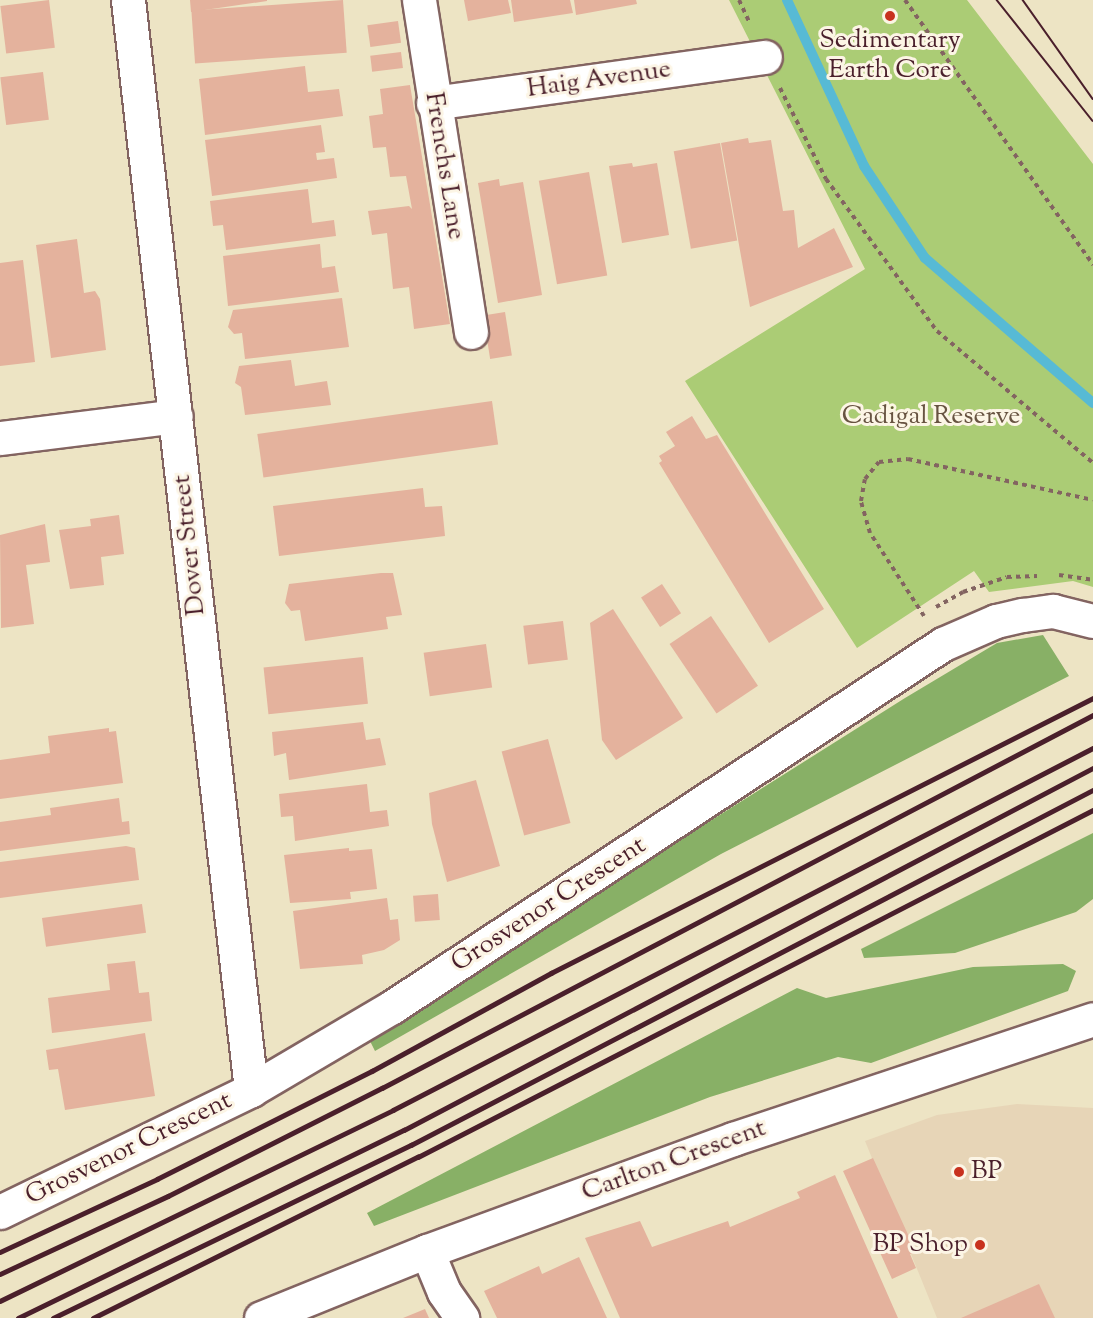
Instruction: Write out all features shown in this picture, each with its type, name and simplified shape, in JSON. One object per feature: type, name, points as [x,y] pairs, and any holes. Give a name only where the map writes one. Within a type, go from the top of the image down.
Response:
[{"type":"street","name":"Dover Street","points":[[128,0],[251,1090]]},
{"type":"street","name":"Frenchs Lane","points":[[419,0],[433,103],[471,332]]},
{"type":"street","name":"Haig Avenue","points":[[433,103],[765,57]]},
{"type":"street","points":[[0,438],[176,416]]},
{"type":"street","name":"Grosvenor Crescent","points":[[0,1212],[251,1090],[507,934],[943,644],[987,624],[1023,615],[1053,611],[1093,621]]},
{"type":"street","name":"Carlton Crescent","points":[[261,1318],[427,1251],[845,1100],[1093,1019]]},
{"type":"street","points":[[427,1251],[444,1292],[462,1318]]},
{"type":"path","points":[[739,0],[826,179],[937,331],[1093,463]]},
{"type":"path","points":[[905,0],[1093,265]]},
{"type":"path","points":[[923,614],[870,533],[861,501],[865,479],[879,462],[908,459],[1093,500]]},
{"type":"shaded area","points":[[1017,1104],[1093,1108],[1093,1318],[937,1318],[865,1141],[937,1115]]},
{"type":"green space","name":"Cadigal Reserve","points":[[729,0],[967,0],[1093,164],[1093,587],[1073,581],[989,592],[974,571],[857,648],[685,381],[865,269]]},
{"type":"green space","points":[[1043,635],[1069,676],[721,854],[375,1051],[368,1037],[905,698],[997,643]]},
{"type":"green space","points":[[1093,833],[1093,899],[1076,912],[955,953],[864,958],[861,949]]},
{"type":"green space","points":[[1063,964],[1076,971],[1068,991],[871,1063],[838,1057],[710,1097],[374,1226],[367,1213],[797,988],[826,998],[973,967]]},
{"type":"building","points":[[49,0],[55,48],[6,54],[0,6]]},
{"type":"building","points":[[190,0],[267,0],[267,1],[191,12]]},
{"type":"building","points":[[343,0],[347,53],[195,63],[191,11]]},
{"type":"building","points":[[464,0],[508,0],[511,13],[468,21]]},
{"type":"building","points":[[511,0],[570,0],[573,13],[514,22]]},
{"type":"building","points":[[574,0],[636,0],[637,4],[576,15]]},
{"type":"building","points":[[398,21],[401,43],[370,47],[367,25]]},
{"type":"building","points":[[401,52],[403,68],[372,72],[370,56]]},
{"type":"building","points":[[305,66],[308,92],[339,89],[343,116],[205,135],[199,79]]},
{"type":"building","points":[[43,72],[49,120],[6,125],[0,77]]},
{"type":"building","points":[[410,85],[450,324],[414,329],[409,287],[393,289],[387,233],[372,235],[368,211],[409,206],[412,209],[406,176],[390,177],[386,147],[373,148],[369,116],[383,114],[380,89]]},
{"type":"building","points":[[321,125],[325,152],[316,153],[317,160],[334,158],[337,178],[212,196],[205,140]]},
{"type":"building","points":[[748,138],[749,143],[771,140],[783,211],[794,210],[798,248],[834,228],[853,267],[750,307],[721,143]]},
{"type":"building","points":[[720,143],[737,240],[691,249],[674,151]]},
{"type":"building","points":[[632,163],[633,167],[657,163],[669,235],[622,243],[609,166]]},
{"type":"building","points":[[589,172],[607,275],[557,284],[539,181]]},
{"type":"building","points":[[499,179],[500,186],[523,182],[542,295],[498,303],[478,183]]},
{"type":"building","points":[[308,189],[312,223],[334,220],[336,236],[226,250],[223,225],[213,226],[210,201]]},
{"type":"building","points":[[77,239],[84,293],[95,291],[100,299],[106,350],[51,358],[36,245]]},
{"type":"building","points":[[320,244],[322,268],[335,266],[339,292],[228,306],[223,256]]},
{"type":"building","points":[[23,260],[35,362],[0,366],[0,263]]},
{"type":"building","points":[[342,298],[349,347],[245,359],[242,333],[234,334],[228,327],[233,310]]},
{"type":"building","points":[[505,312],[512,355],[490,359],[483,315]]},
{"type":"building","points":[[291,360],[295,386],[327,381],[331,405],[245,415],[241,387],[235,383],[239,366]]},
{"type":"building","points":[[492,401],[498,445],[263,478],[257,434]]},
{"type":"building","points":[[692,416],[706,439],[717,435],[824,609],[769,643],[659,463],[662,461],[659,456],[675,446],[666,432]]},
{"type":"building","points":[[423,488],[425,507],[442,506],[445,536],[279,556],[273,506]]},
{"type":"building","points":[[119,515],[124,554],[101,557],[104,585],[70,589],[59,530],[91,526],[90,519]]},
{"type":"building","points":[[45,524],[50,562],[26,565],[34,624],[1,628],[0,535]]},
{"type":"building","points":[[393,573],[402,615],[386,617],[388,629],[305,641],[300,610],[291,611],[285,603],[289,584]]},
{"type":"building","points":[[662,584],[681,613],[660,627],[641,598]]},
{"type":"building","points":[[613,609],[683,718],[616,760],[602,740],[590,623]]},
{"type":"building","points":[[711,616],[758,686],[717,714],[670,644]]},
{"type":"building","points":[[563,621],[568,660],[528,665],[523,626]]},
{"type":"building","points":[[486,644],[492,688],[430,696],[424,653]]},
{"type":"building","points":[[363,657],[368,704],[268,714],[264,667]]},
{"type":"building","points":[[363,722],[366,740],[380,738],[386,765],[289,780],[286,753],[274,756],[272,732]]},
{"type":"building","points":[[109,728],[109,732],[116,731],[123,783],[0,799],[0,760],[50,753],[48,736]]},
{"type":"building","points":[[548,739],[571,823],[524,835],[502,751]]},
{"type":"building","points":[[476,780],[500,866],[447,882],[432,824],[429,793]]},
{"type":"building","points":[[367,784],[370,812],[387,810],[389,826],[295,841],[293,816],[281,817],[279,794]]},
{"type":"building","points":[[119,798],[122,822],[129,821],[130,834],[0,851],[0,822],[51,815],[50,808]]},
{"type":"building","points":[[126,846],[135,848],[139,880],[0,898],[0,862]]},
{"type":"building","points":[[349,848],[349,851],[372,849],[377,889],[350,892],[351,899],[290,903],[284,855]]},
{"type":"building","points":[[438,894],[440,920],[415,922],[413,896]]},
{"type":"building","points":[[387,898],[390,920],[398,919],[400,940],[384,950],[362,955],[363,964],[300,969],[293,911]]},
{"type":"building","points":[[142,904],[146,933],[46,947],[42,918]]},
{"type":"building","points":[[135,961],[139,993],[149,992],[152,1021],[52,1033],[48,998],[110,990],[107,964]]},
{"type":"building","points":[[145,1033],[155,1096],[65,1110],[58,1069],[49,1070],[46,1050]]},
{"type":"building","points":[[873,1158],[916,1252],[910,1254],[916,1268],[892,1279],[843,1171]]},
{"type":"building","points":[[835,1175],[898,1318],[620,1318],[585,1238],[640,1221],[652,1247],[728,1221],[730,1227],[800,1198],[797,1192]]},
{"type":"building","points":[[579,1257],[607,1318],[497,1318],[484,1291],[539,1266],[542,1274]]},
{"type":"building","points":[[1039,1284],[1055,1318],[961,1318]]},
{"type":"building","points":[[425,1309],[429,1318],[403,1318]]},
{"type":"waterway","points":[[787,0],[864,166],[925,258],[1093,403]]},
{"type":"tram line","points":[[997,0],[1093,121]]},
{"type":"tram line","points":[[1023,0],[1093,99]]},
{"type":"railway","points":[[0,1252],[157,1179],[372,1071],[551,973],[1093,698]]},
{"type":"railway","points":[[0,1274],[168,1196],[382,1088],[1093,715]]},
{"type":"railway","points":[[0,1301],[393,1110],[1093,748]]},
{"type":"railway","points":[[18,1318],[404,1130],[1093,768]]},
{"type":"railway","points":[[53,1318],[411,1145],[1093,790]]},
{"type":"railway","points":[[93,1318],[418,1157],[1093,810]]},
{"type":"place","name":"Sedimentary Earth Core","points":[[890,16]]},
{"type":"place","name":"BP","points":[[959,1172]]},
{"type":"place","name":"BP Shop","points":[[980,1245]]}]
